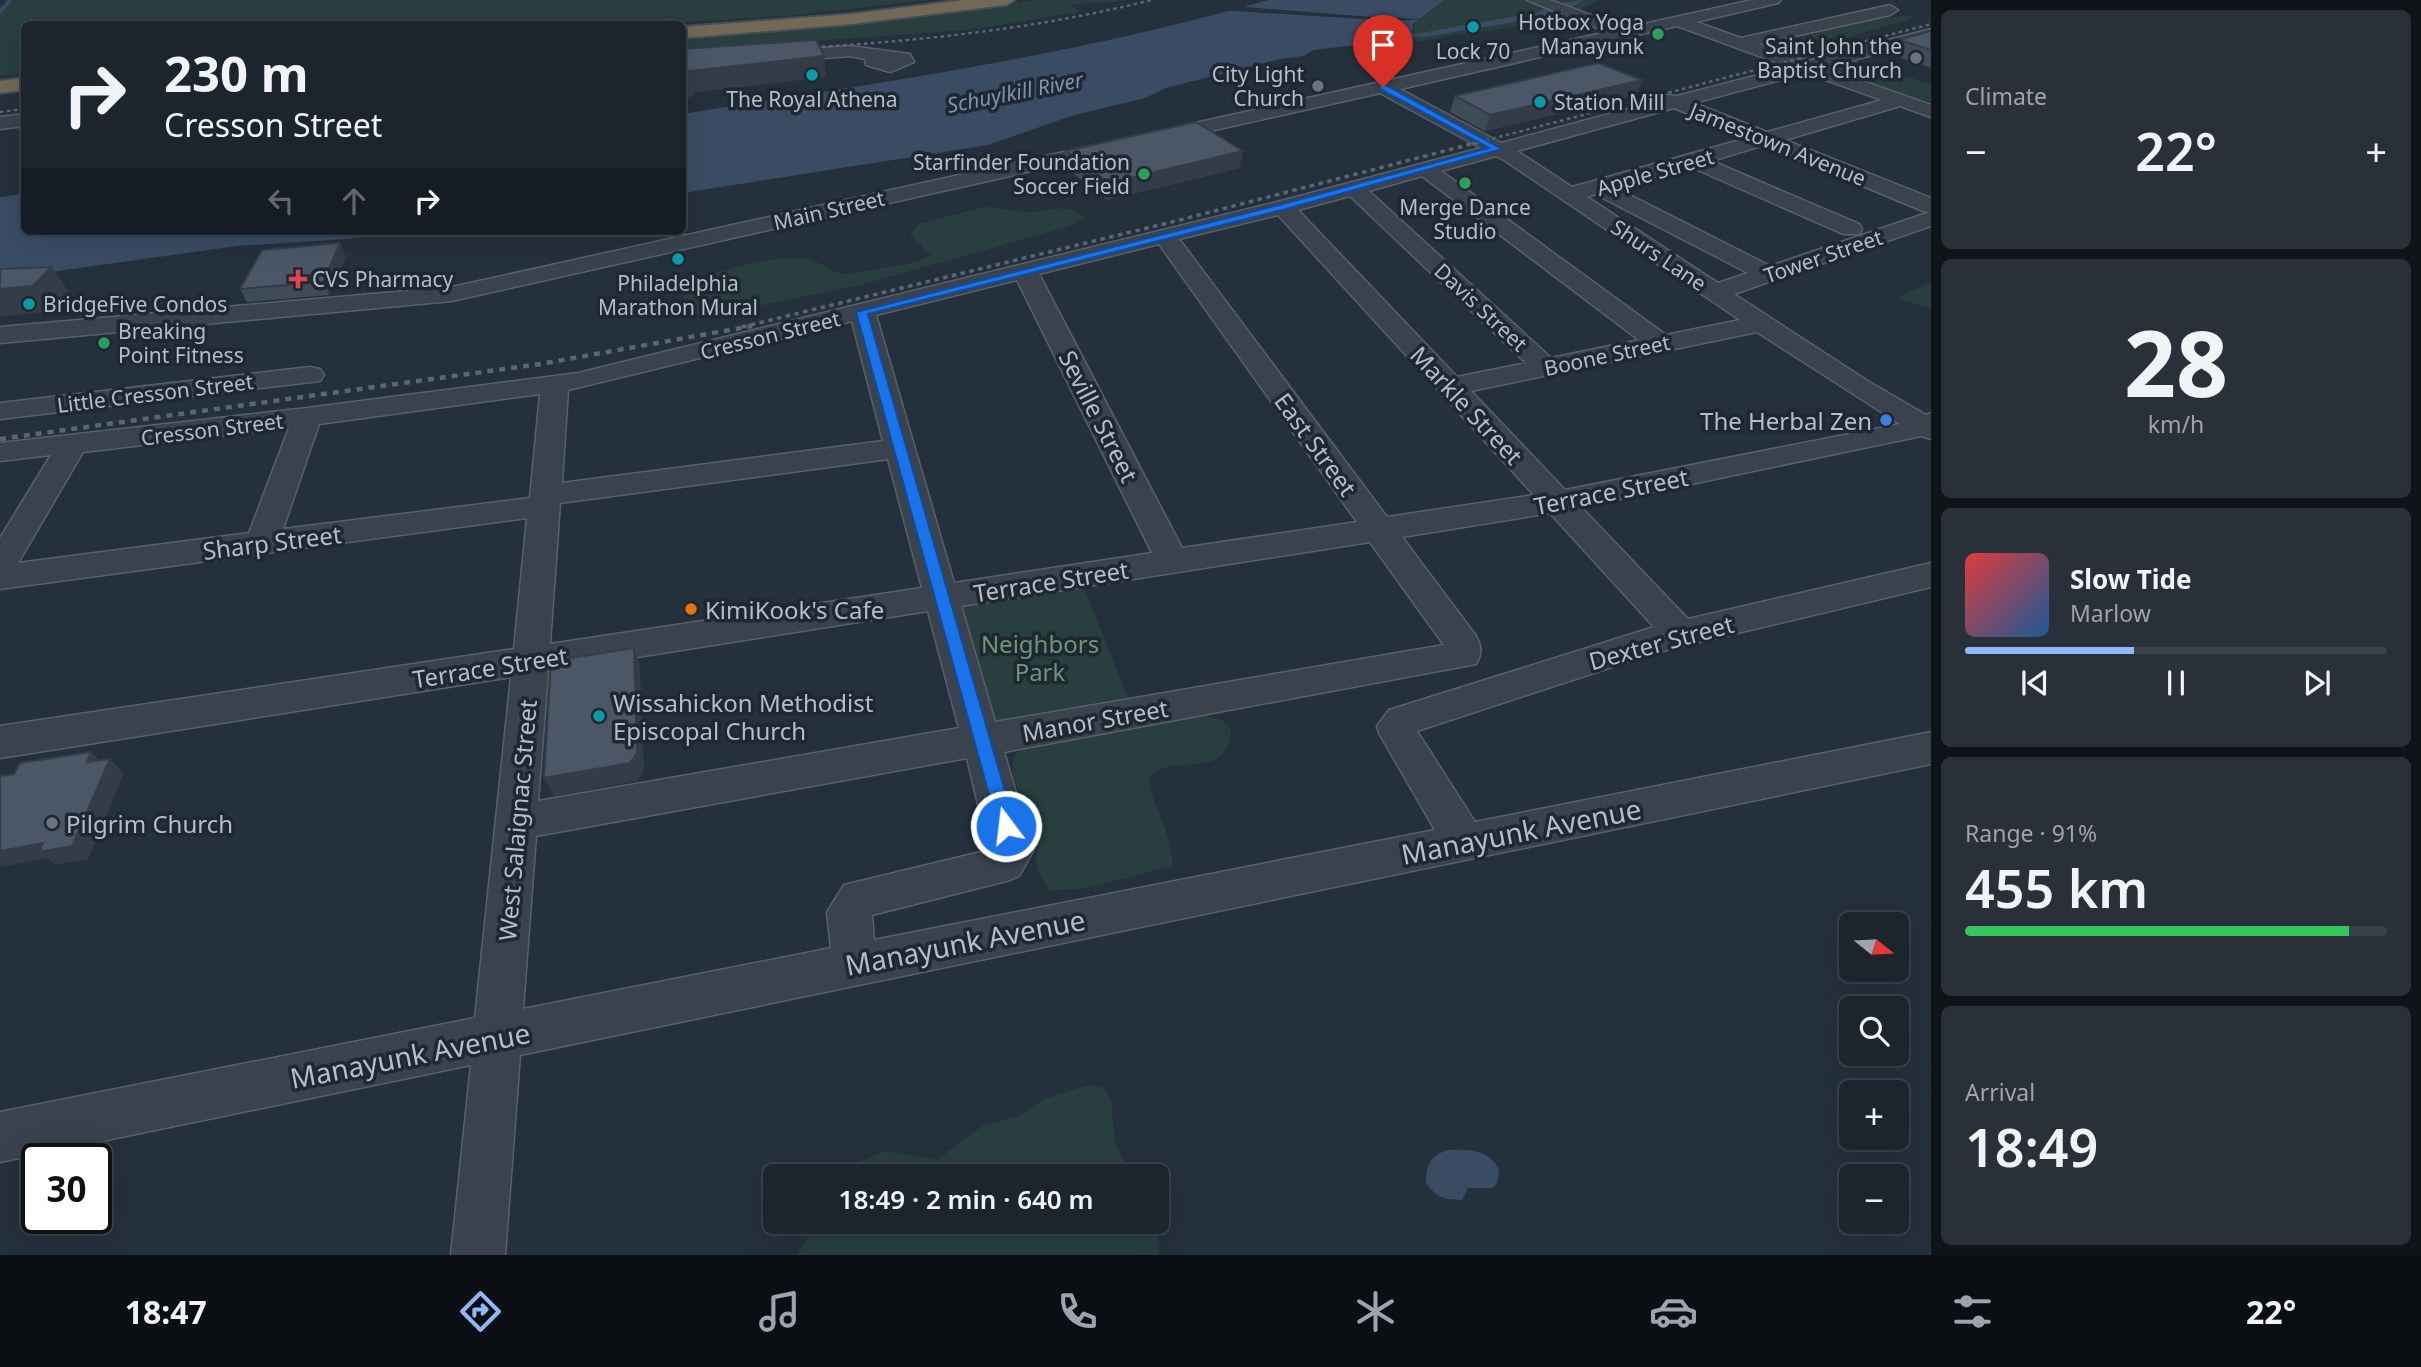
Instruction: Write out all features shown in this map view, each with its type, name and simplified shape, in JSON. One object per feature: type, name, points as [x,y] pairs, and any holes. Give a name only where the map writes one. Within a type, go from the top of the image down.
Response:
[{"type":"highway","points":[[686,31],[970,0]]},
{"type":"highway","points":[[686,31],[852,19],[1006,0]]},
{"type":"highway","points":[[0,85],[21,82]]},
{"type":"street","points":[[1535,0],[1625,33]]},
{"type":"street","name":"Main Street","points":[[0,335],[159,323],[452,294],[1773,0]]},
{"type":"street","points":[[1740,43],[1890,9],[1868,0]]},
{"type":"street","points":[[1677,21],[1931,111]]},
{"type":"street","name":"Cresson Street","points":[[0,452],[555,386],[1283,207],[1931,34]]},
{"type":"street","points":[[1547,50],[1571,60]]},
{"type":"street","points":[[686,64],[850,51],[879,56]]},
{"type":"street","name":"Shurs Lane","points":[[1383,87],[1436,107],[1763,323],[1928,426]]},
{"type":"street","name":"Jamestown Avenue","points":[[1646,90],[1931,206]]},
{"type":"street","name":"Apple Street","points":[[1569,195],[1696,161],[1902,100]]},
{"type":"street","points":[[0,123],[21,120]]},
{"type":"street","points":[[1696,161],[1851,229]]},
{"type":"street","points":[[1425,169],[1661,344]]},
{"type":"street","name":"Davis Street","points":[[1354,188],[1546,368]]},
{"type":"street","points":[[1600,188],[1768,274]]},
{"type":"street","name":"Markle Street","points":[[1283,207],[1681,634]]},
{"type":"street","name":"Tower Street","points":[[1716,292],[1931,219]]},
{"type":"street","name":"East Street","points":[[1165,236],[1463,645],[1464,652]]},
{"type":"street","name":"Seville Street","points":[[1025,271],[1173,562]]},
{"type":"street","points":[[855,965],[849,912],[859,899],[995,867],[1009,858],[1011,845],[862,312]]},
{"type":"street","name":"Boone Street","points":[[1450,387],[1763,323]]},
{"type":"street","name":"Little Cresson Street","points":[[0,411],[310,375]]},
{"type":"street","name":"West Salaignac Street","points":[[478,1255],[555,386]]},
{"type":"street","points":[[262,543],[307,417]]},
{"type":"street","name":"Terrace Street","points":[[0,742],[1558,502],[1900,434],[1928,426]]},
{"type":"street","points":[[0,565],[72,445]]},
{"type":"street","name":"Sharp Street","points":[[0,577],[262,543],[900,448]]},
{"type":"street","name":"Dexter Street","points":[[1465,842],[1396,726],[1402,721],[1681,634],[1931,575]]},
{"type":"street","name":"Manor Street","points":[[517,822],[1458,657],[1464,652]]},
{"type":"street","name":"Manayunk Avenue","points":[[0,1137],[1931,748]]},
{"type":"green space","points":[[9,0],[931,0],[786,16],[686,22],[21,21],[21,74],[0,76],[0,7]]},
{"type":"green space","points":[[1034,0],[1128,0],[1069,6],[1080,10],[968,30],[686,50],[686,38],[875,21]]},
{"type":"green space","points":[[1444,0],[1600,0],[1559,17],[1514,27],[1405,43],[1397,39],[1411,35],[1417,19]]},
{"type":"green space","points":[[1912,15],[1915,17],[1906,21],[1816,47],[1782,50],[1770,46],[1865,20]]},
{"type":"green space","points":[[1853,60],[1931,84],[1931,104],[1824,67]]},
{"type":"green space","points":[[983,207],[1026,212],[1065,209],[1085,217],[1070,226],[864,284],[715,315],[695,315],[677,288],[683,282],[773,259],[807,259],[846,274],[917,262],[931,255],[910,234],[919,224]]},
{"type":"green space","points":[[1931,282],[1931,308],[1899,300],[1902,295]]},
{"type":"green space","name":"Neighbors Park","points":[[1083,585],[1131,705],[994,723],[962,609],[966,605]]},
{"type":"green space","points":[[1201,715],[1222,720],[1231,728],[1227,746],[1219,757],[1208,762],[1167,767],[1156,771],[1149,781],[1171,847],[1172,866],[1087,888],[1049,891],[1037,869],[1035,846],[1013,773],[1013,762],[1019,751],[1022,748]]},
{"type":"green space","points":[[1089,1085],[1104,1088],[1111,1101],[1115,1141],[1126,1164],[859,1164],[885,1151],[937,1160],[982,1126],[1019,1116],[1044,1099]]},
{"type":"green space","points":[[810,1234],[1155,1234],[1159,1246],[1159,1255],[797,1255]]},
{"type":"water","name":"Schuylkill River","points":[[1268,0],[1444,0],[1413,24],[1412,33],[1415,34],[1533,13],[1563,3],[1583,0],[1561,14],[1424,37],[1393,37],[1365,44],[1313,50],[1304,56],[1280,59],[1166,88],[1145,98],[1071,116],[988,145],[686,193],[686,114],[977,66],[1124,37]]},
{"type":"water","points":[[21,194],[21,235],[380,235],[237,246],[0,279],[0,197]]},
{"type":"water","points":[[1448,1150],[1470,1150],[1489,1157],[1499,1169],[1497,1184],[1492,1188],[1468,1188],[1462,1200],[1437,1195],[1426,1183],[1427,1171],[1433,1158]]},
{"type":"pier","points":[[1232,6],[1424,19],[1395,21],[1217,10]]},
{"type":"building","points":[[1931,31],[1931,50],[1899,40]]},
{"type":"building","points":[[816,40],[824,56],[689,71],[690,74],[686,75],[686,49]]},
{"type":"building","points":[[1598,63],[1642,80],[1490,115],[1455,96]]},
{"type":"building","points":[[1196,122],[1243,151],[1109,183],[1066,151]]},
{"type":"building","points":[[340,243],[323,282],[240,289],[262,250]]},
{"type":"building","points":[[51,267],[33,286],[0,289],[0,269]]},
{"type":"building","name":"Wissahickon Methodist Episcopal Church","points":[[634,648],[637,753],[630,763],[544,778],[551,661]]},
{"type":"building","name":"Pilgrim Church","points":[[91,752],[87,762],[110,759],[72,846],[39,852],[43,843],[0,851],[0,776],[14,774],[20,763]]},
{"type":"waterway","points":[[0,12],[10,0]]},
{"type":"railway","points":[[801,48],[978,32],[1065,19],[1152,0]]},
{"type":"railway","points":[[1472,144],[1931,24]]},
{"type":"railway","points":[[0,112],[21,109]]},
{"type":"railway","points":[[742,327],[1176,221],[1479,142]]},
{"type":"railway","points":[[0,439],[540,364],[752,326]]},
{"type":"place","name":"Lock 70","points":[[1473,27]]},
{"type":"place","name":"Hotbox Yoga Manayunk","points":[[1658,34]]},
{"type":"place","name":"Saint John the Baptist Church","points":[[1916,58]]},
{"type":"place","name":"The Royal Athena","points":[[812,75]]},
{"type":"place","name":"City Light Church","points":[[1318,86]]},
{"type":"place","name":"Station Mill","points":[[1540,102]]},
{"type":"place","name":"Starfinder Foundation Soccer Field","points":[[1144,174]]},
{"type":"place","name":"Merge Dance Studio","points":[[1465,183]]},
{"type":"place","name":"Philadelphia Marathon Mural","points":[[678,259]]},
{"type":"place","name":"CVS Pharmacy","points":[[298,279]]},
{"type":"place","name":"BridgeFive Condos","points":[[29,304]]},
{"type":"place","name":"Breaking Point Fitness","points":[[104,343]]},
{"type":"place","name":"The Herbal Zen","points":[[1886,420]]},
{"type":"place","name":"KimiKook's Cafe","points":[[691,609]]},
{"type":"place","name":"Wissahickon Methodist Episcopal Church","points":[[599,716]]},
{"type":"place","name":"Pilgrim Church","points":[[52,823]]},
{"type":"route","points":[[1006,826],[862,312],[1283,207],[1497,149],[1383,87]]}]
